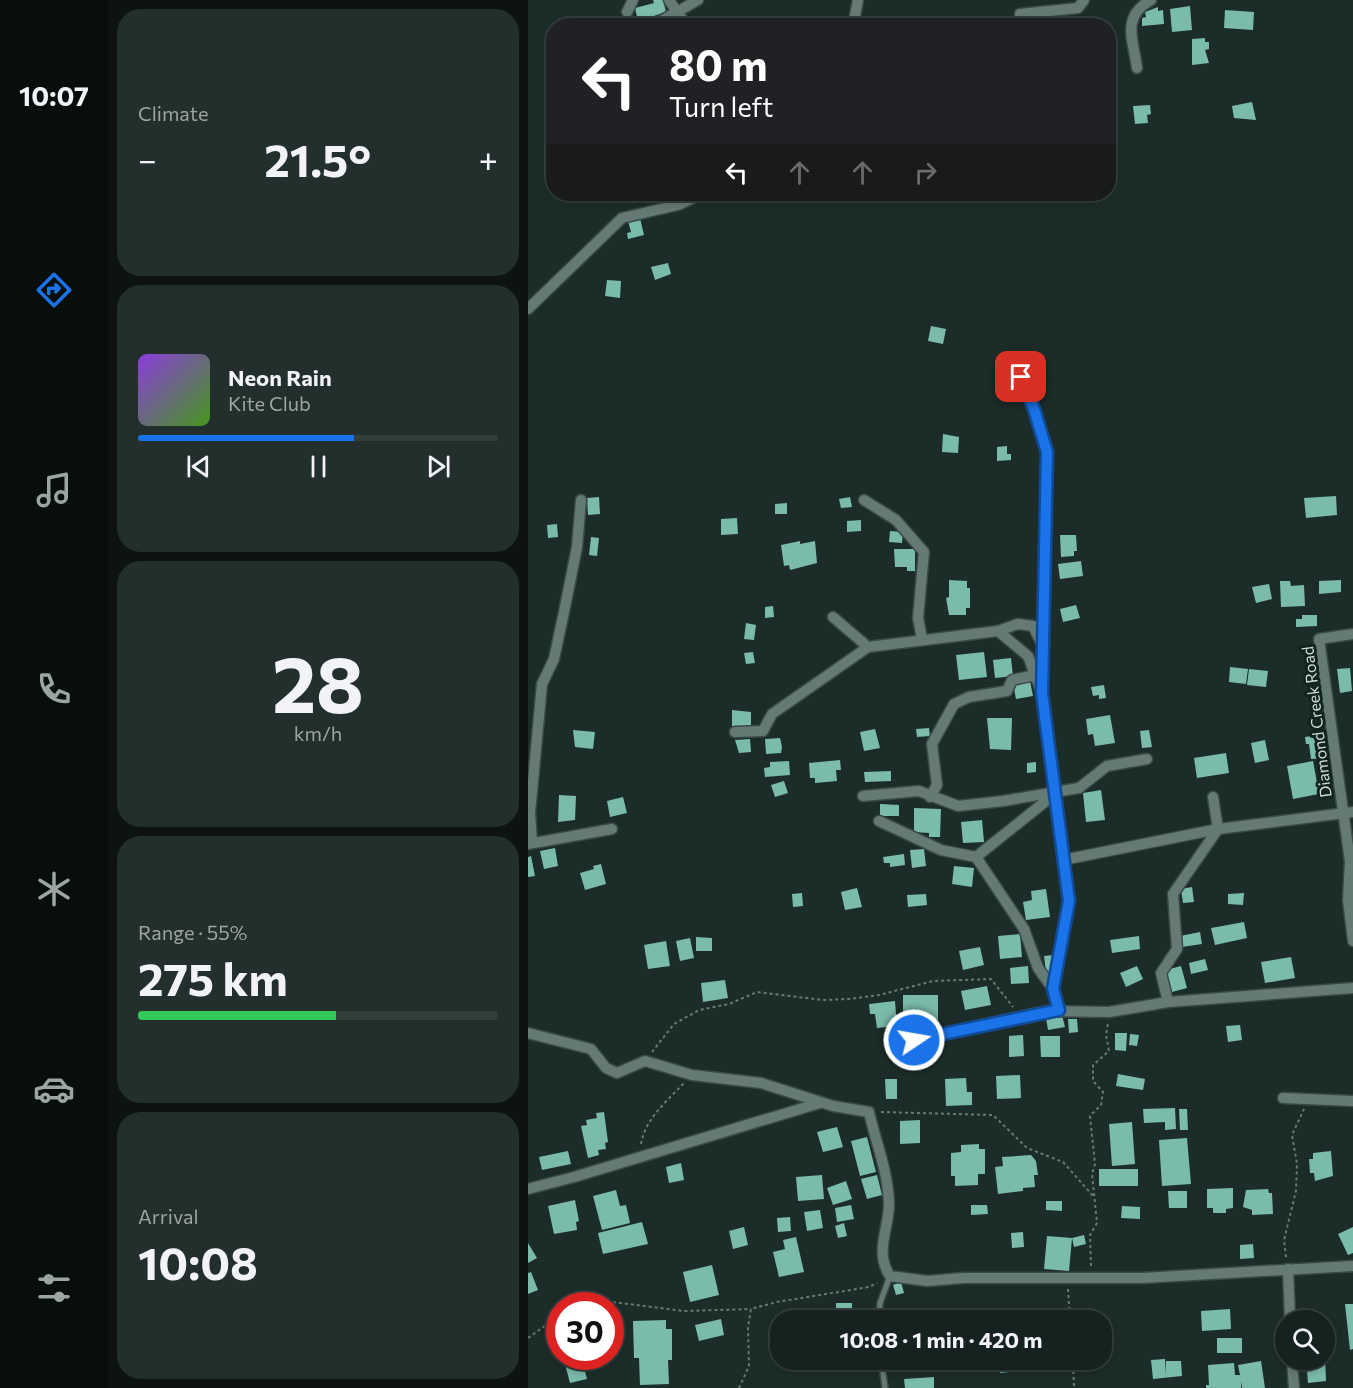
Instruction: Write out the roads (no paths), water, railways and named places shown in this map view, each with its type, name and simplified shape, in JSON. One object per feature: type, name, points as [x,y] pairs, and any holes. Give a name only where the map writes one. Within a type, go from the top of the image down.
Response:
[{"type":"street","points":[[627,12],[633,0]]},
{"type":"street","points":[[669,0],[681,18]]},
{"type":"street","points":[[664,18],[698,0]]},
{"type":"street","points":[[855,18],[858,0]]},
{"type":"street","points":[[1020,14],[1078,8],[1084,0]]},
{"type":"street","points":[[1137,68],[1131,18],[1136,8],[1151,0]]},
{"type":"street","points":[[528,309],[622,218],[687,201]]},
{"type":"street","points":[[1021,377],[1034,409],[1047,452],[1041,642],[1042,693],[1069,901],[1053,989]]},
{"type":"street","points":[[581,500],[577,547],[554,659],[542,684],[530,813],[530,843],[612,829]]},
{"type":"street","points":[[864,500],[896,520],[924,552],[918,618],[922,639]]},
{"type":"street","points":[[833,616],[868,647]]},
{"type":"street","points":[[735,732],[763,730],[772,714],[868,647],[998,631],[1018,624],[1033,626],[1041,642]]},
{"type":"street","points":[[998,631],[1028,656],[1042,693]]},
{"type":"street","name":"Diamond Creek Road","points":[[1353,634],[1319,639],[1348,813],[1350,861],[1348,900],[1353,941]]},
{"type":"street","points":[[930,796],[937,785],[932,744],[954,704],[969,697],[1007,691],[1012,680],[1035,675]]},
{"type":"street","points":[[863,796],[919,791],[958,806],[1079,788],[1107,766],[1147,759]]},
{"type":"street","points":[[976,857],[1056,793]]},
{"type":"street","points":[[1168,1002],[1161,973],[1177,949],[1173,894],[1218,829],[1213,797]]},
{"type":"street","points":[[1063,860],[1218,829],[1348,813]]},
{"type":"street","points":[[879,821],[941,850],[976,857],[1024,929],[1038,968],[1053,989],[1059,1010]]},
{"type":"street","points":[[914,1040],[1059,1010],[1109,1012],[1168,1002],[1353,988]]},
{"type":"street","points":[[528,1033],[591,1049],[606,1068],[617,1073],[645,1061],[692,1075],[761,1083],[820,1102],[869,1112],[884,1161],[889,1205],[881,1255],[884,1267],[890,1276],[927,1281],[1068,1277],[1142,1278],[1353,1266]]},
{"type":"street","points":[[1283,1098],[1353,1101]]},
{"type":"street","points":[[528,1189],[820,1102]]},
{"type":"street","points":[[1288,1269],[1290,1310]]},
{"type":"street","points":[[1293,1370],[1294,1388]]},
{"type":"lane","points":[[880,1310],[890,1276]]},
{"type":"lane","points":[[883,1370],[885,1388]]}]
